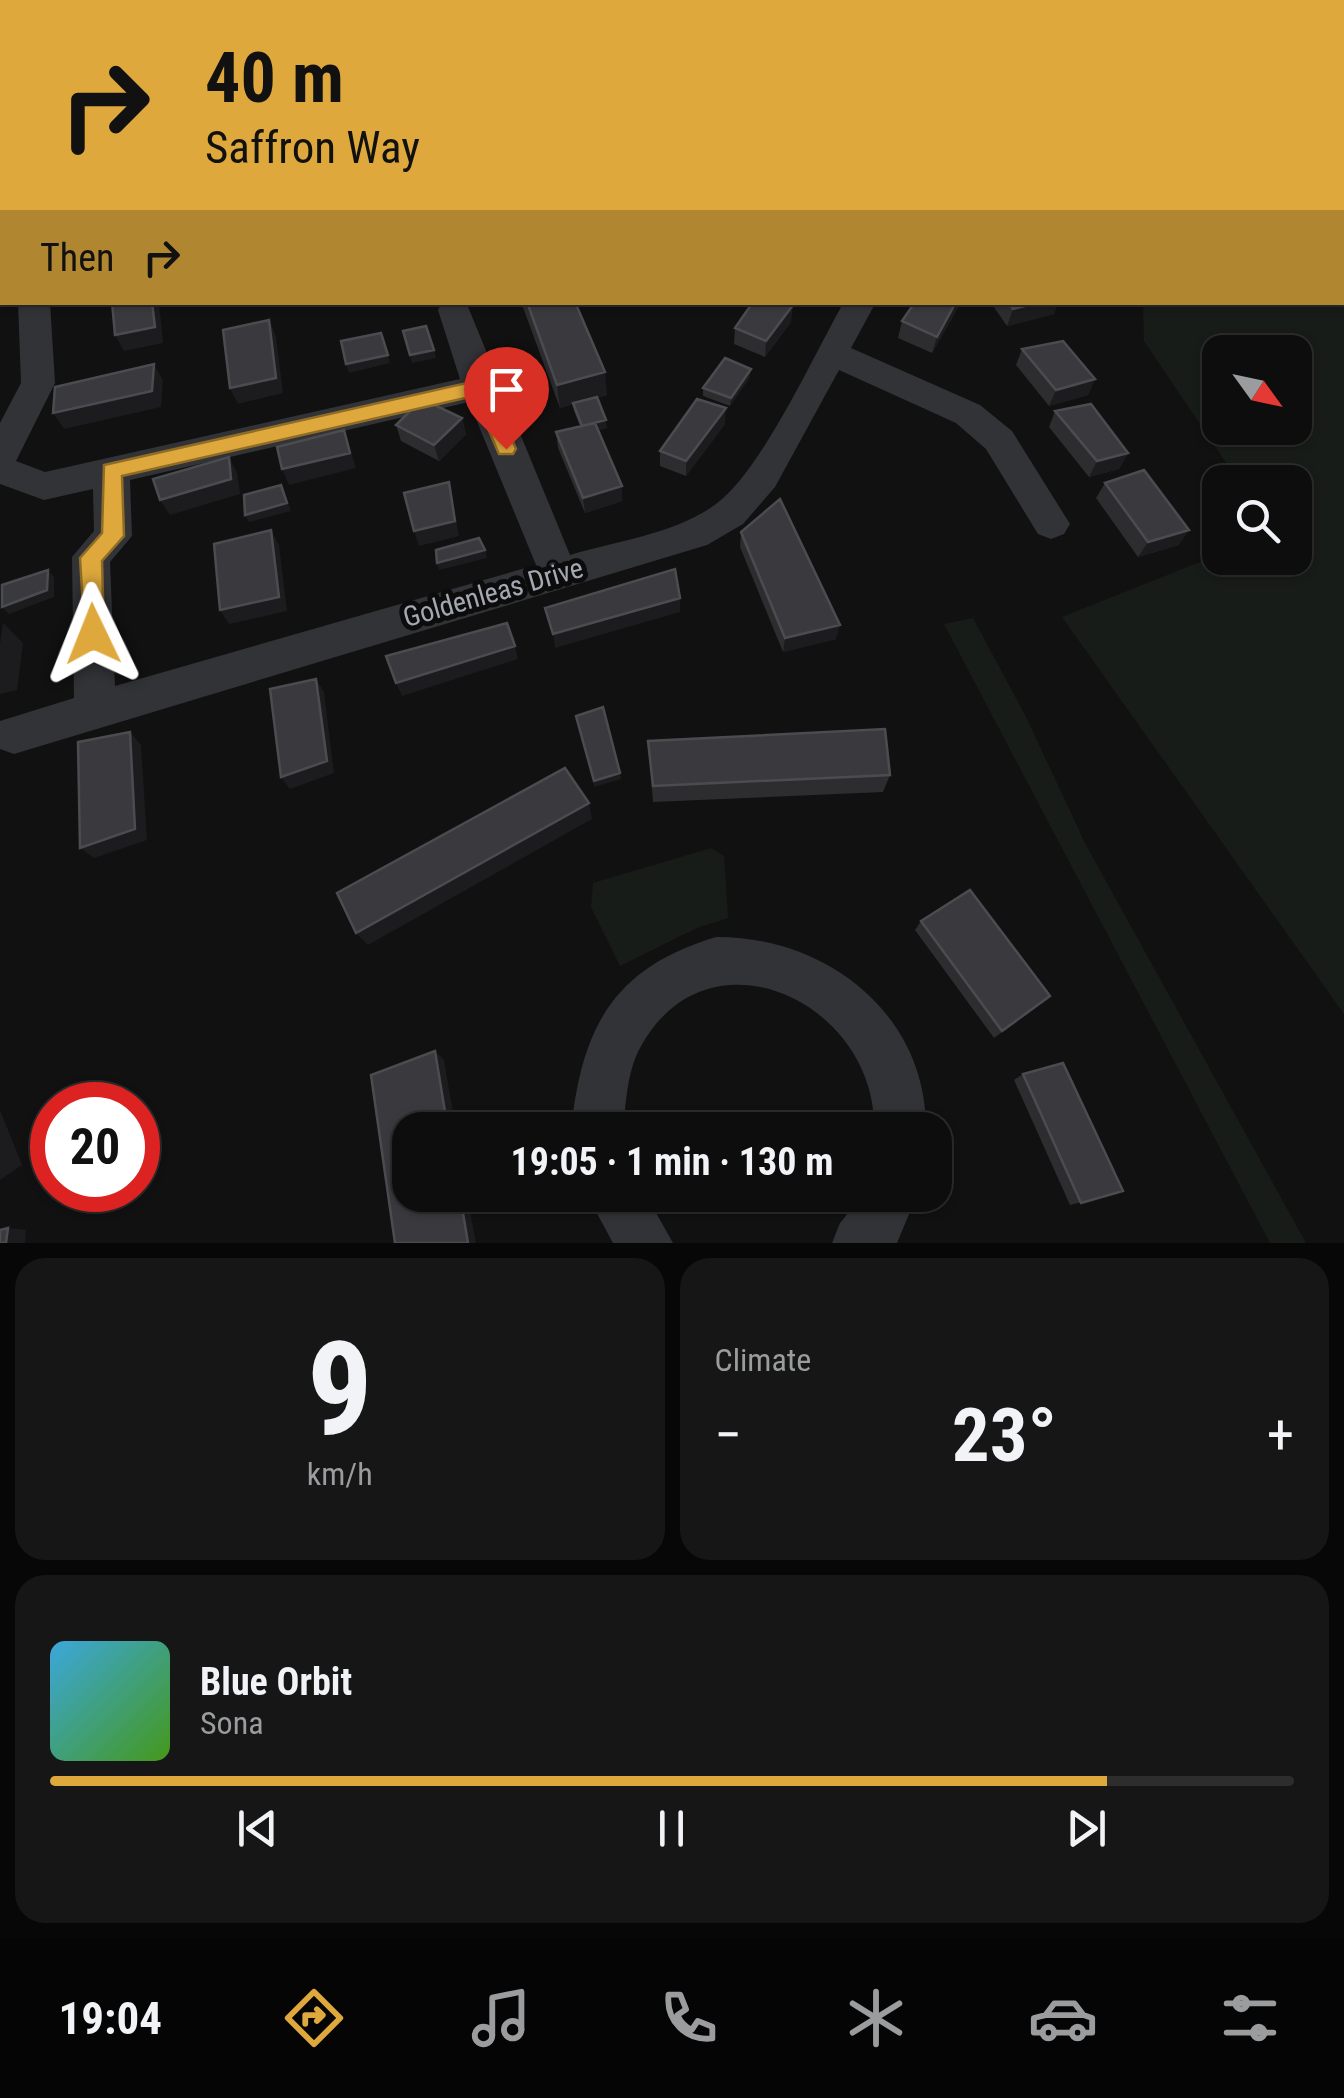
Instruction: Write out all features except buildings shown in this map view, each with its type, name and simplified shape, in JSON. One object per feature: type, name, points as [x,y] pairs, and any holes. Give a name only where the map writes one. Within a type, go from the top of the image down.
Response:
[{"type":"street","points":[[0,458],[38,383],[34,305]]},
{"type":"street","name":"Goldenleas Drive","points":[[14,735],[694,534],[730,514],[762,477],[858,305]]},
{"type":"street","points":[[454,310],[480,387],[558,572]]},
{"type":"street","points":[[834,354],[968,414],[999,440],[1051,524]]},
{"type":"street","points":[[0,470],[44,486],[480,387]]},
{"type":"street","points":[[95,710],[91,558],[113,536],[112,470]]},
{"type":"street","points":[[599,1112],[602,1080],[626,1024],[658,988],[693,968],[737,958],[784,964],[824,983],[862,1017],[888,1062],[902,1112]]},
{"type":"street","points":[[625,1212],[645,1243]]},
{"type":"shaded area","points":[[1143,305],[1344,305],[1344,1014],[1062,617],[1202,561],[1202,575],[1312,575],[1312,465],[1228,465],[1214,445],[1312,445],[1312,335],[1202,335],[1202,427],[1144,341]]},
{"type":"shaded area","points":[[973,618],[1026,717],[1086,845],[1306,1243],[1270,1243],[944,624]]},
{"type":"shaded area","points":[[711,848],[724,856],[728,918],[697,928],[620,966],[591,907],[593,883]]},
{"type":"route","points":[[93,634],[91,558],[113,536],[112,470],[480,387],[506,449]]}]
